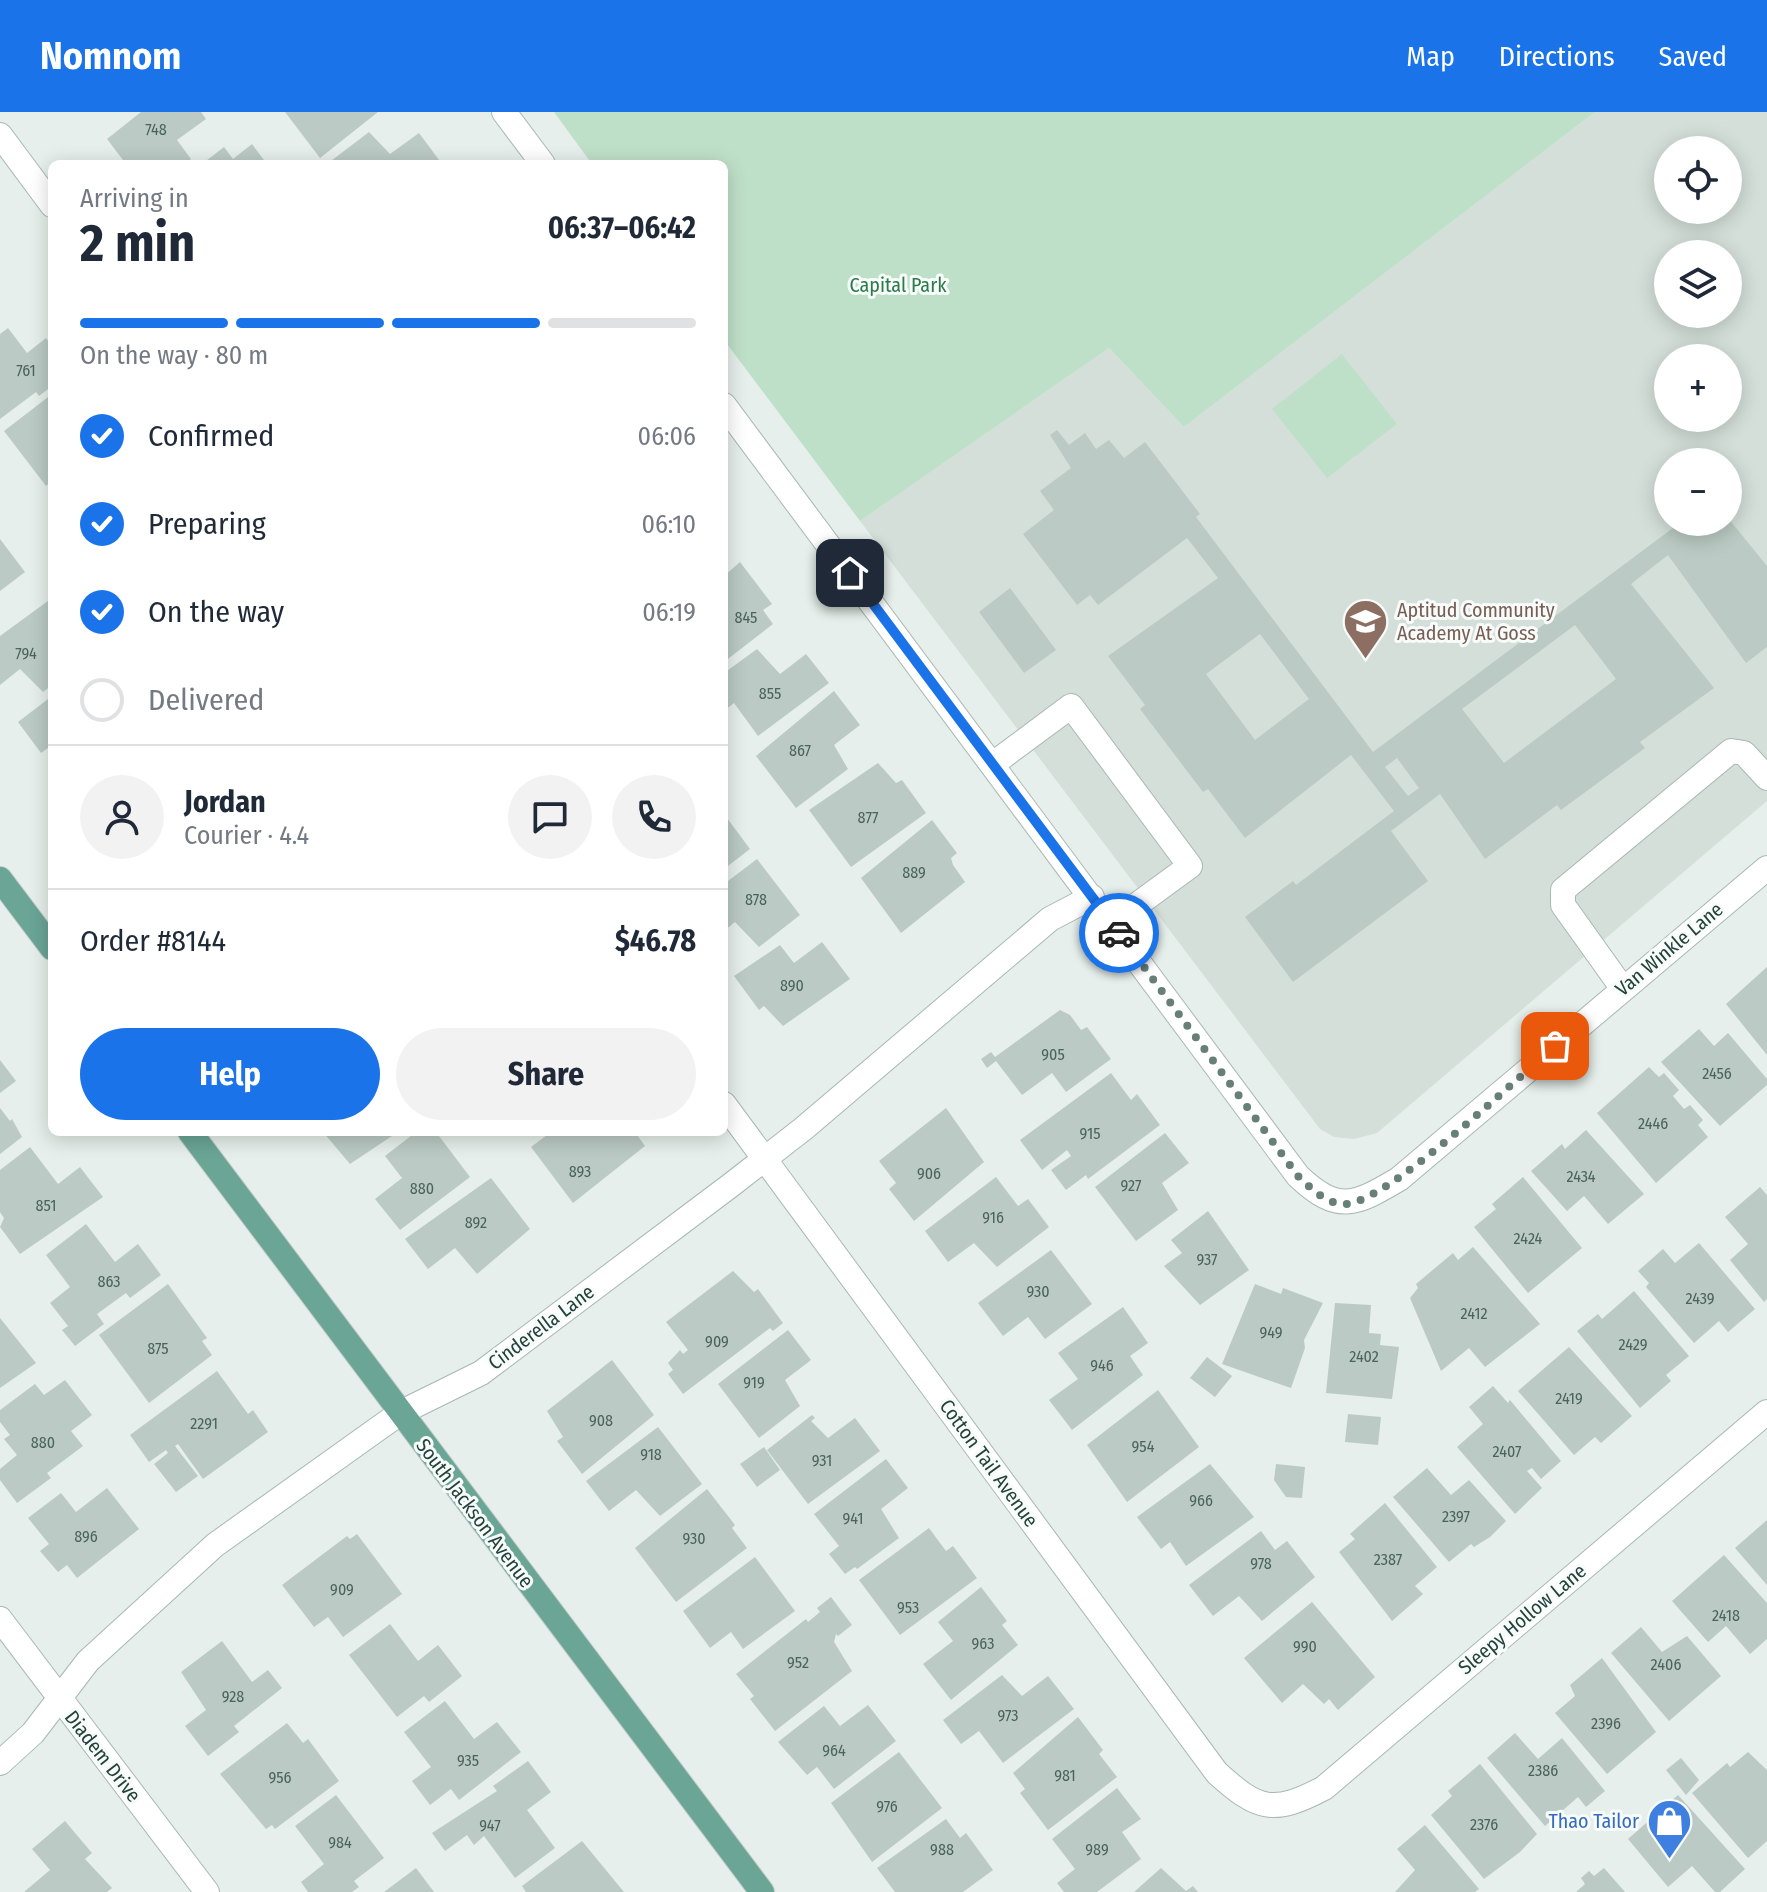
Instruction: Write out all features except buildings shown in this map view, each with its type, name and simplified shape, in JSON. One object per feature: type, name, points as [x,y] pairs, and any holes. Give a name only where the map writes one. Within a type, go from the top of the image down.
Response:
[{"type":"main road","points":[[0,879],[48,943]]},
{"type":"main road","name":"South Jackson Avenue","points":[[193,1136],[762,1892]]},
{"type":"street","points":[[504,112],[540,160]]},
{"type":"street","points":[[0,135],[48,200]]},
{"type":"street","points":[[728,410],[1112,923],[1190,866],[1071,706],[993,764]]},
{"type":"street","points":[[1623,989],[1563,905],[1563,890],[1731,751],[1744,753],[1767,778]]},
{"type":"street","name":"Van Winkle Lane","points":[[1112,923],[1298,1176],[1319,1196],[1344,1204],[1368,1197],[1399,1179],[1767,868]]},
{"type":"street","name":"Cinderella Lane","points":[[0,1763],[33,1733],[88,1661],[215,1545],[400,1413],[481,1373],[765,1159],[1050,919],[1092,897]]},
{"type":"street","name":"Cotton Tail Avenue","points":[[728,1109],[1217,1773],[1243,1797],[1268,1808]]},
{"type":"street","name":"Sleepy Hollow Lane","points":[[1268,1808],[1296,1803],[1324,1788],[1767,1412]]},
{"type":"street","name":"Diadem Drive","points":[[0,1619],[207,1892]]},
{"type":"shaded area","name":"Aptitud Community Academy At Goss","points":[[1595,112],[1767,112],[1767,801],[1377,1133],[1354,1139],[1334,1137],[1320,1129],[860,521],[1109,348],[1184,427]]},
{"type":"green space","name":"Capital Park","points":[[554,112],[1595,112],[1184,427],[1109,348],[860,521],[728,345],[728,160],[589,160]]},
{"type":"green space","points":[[1342,354],[1397,424],[1327,478],[1272,409]]},
{"type":"way so far","points":[[1119,933],[1298,1176],[1319,1196],[1344,1204],[1368,1197],[1399,1179],[1555,1046]]},
{"type":"place","name":"Aptitud Community Academy At Goss","points":[[1366,661]]},
{"type":"place","name":"Thao Tailor","points":[[1670,1860]]},
{"type":"route","points":[[850,573],[1119,933]]}]
